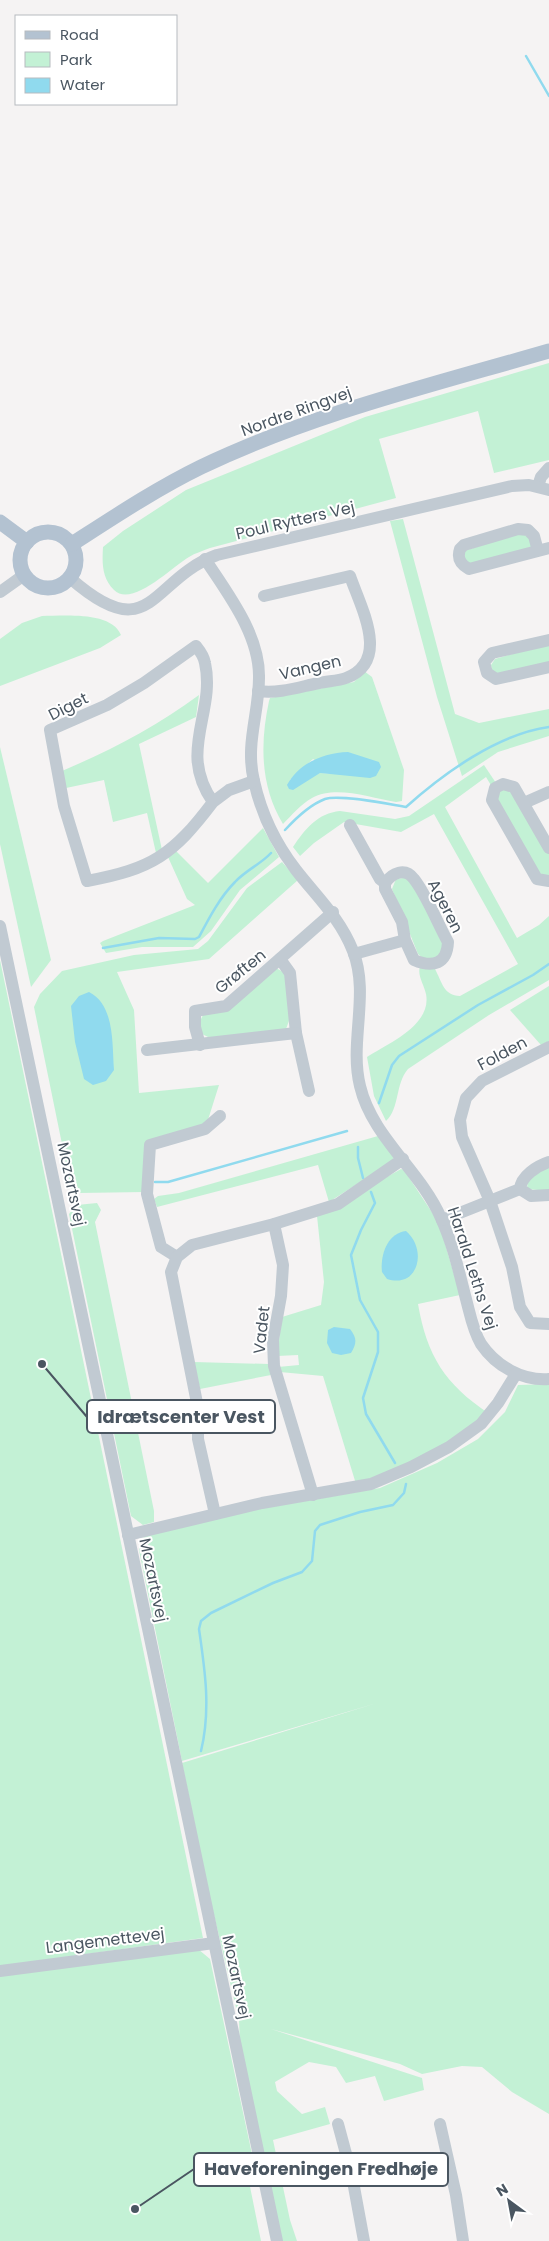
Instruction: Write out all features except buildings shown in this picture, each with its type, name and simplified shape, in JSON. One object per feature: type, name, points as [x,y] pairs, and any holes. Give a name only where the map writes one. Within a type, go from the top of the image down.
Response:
[{"type":"main road","name":"Nordre Ringvej","points":[[72,544],[141,499],[201,467],[261,440],[331,415],[549,351]]},
{"type":"main road","points":[[0,522],[27,542]]},
{"type":"main road","points":[[50,532],[58,534],[72,544],[76,561],[70,578],[62,585],[52,588],[36,585],[24,575],[20,558],[27,542],[41,533],[50,532]]},
{"type":"street","points":[[544,488],[541,477],[549,468]]},
{"type":"street","name":"Poul Rytters Vej","points":[[70,578],[108,606],[118,609],[134,608],[158,598],[189,570],[205,560],[512,486],[544,488]]},
{"type":"street","points":[[518,529],[528,530],[544,550],[469,569],[460,563],[459,558],[460,549],[464,545],[518,529]]},
{"type":"street","name":"Harald Leths Vej","points":[[205,560],[240,615],[253,642],[259,666],[258,691],[251,729],[250,755],[254,781],[263,811],[285,855],[333,912],[345,932],[354,954],[360,987],[356,1063],[365,1103],[374,1123],[404,1159],[430,1195],[442,1220],[480,1343],[496,1361],[516,1374],[538,1380],[549,1379]]},
{"type":"street","points":[[0,592],[24,575]]},
{"type":"street","name":"Vangen","points":[[258,691],[276,692],[346,678],[364,665],[371,654],[371,640],[350,576],[264,596]]},
{"type":"street","points":[[549,640],[492,653],[484,662],[487,673],[496,679],[549,667]]},
{"type":"street","name":"Diget","points":[[213,802],[203,787],[199,772],[197,743],[207,680],[205,660],[196,646],[144,683],[107,705],[50,730],[64,806],[86,881],[123,874],[146,865],[169,851],[190,833],[213,802],[229,790],[254,781]]},
{"type":"street","points":[[549,848],[524,803],[511,785],[503,784],[492,793],[492,800],[537,879],[549,881]]},
{"type":"street","points":[[524,803],[549,792]]},
{"type":"street","name":"Ageren","points":[[350,825],[380,879],[385,882]]},
{"type":"street","name":"Ageren","points":[[402,872],[413,878],[448,942],[448,951],[440,962],[427,965],[414,960],[405,940],[402,922],[385,889],[385,882],[392,874],[402,872]]},
{"type":"street","name":"Grøften","points":[[200,1045],[195,1027],[196,1011],[226,1006],[333,912]]},
{"type":"street","name":"Mozartsvej","points":[[0,926],[276,2241]]},
{"type":"street","points":[[354,954],[405,940]]},
{"type":"street","name":"Grøften","points":[[280,959],[290,972],[296,1033],[310,1091]]},
{"type":"street","points":[[148,1050],[296,1033]]},
{"type":"street","name":"Folden","points":[[549,1047],[482,1081],[466,1098],[460,1120],[462,1137],[490,1201],[512,1267],[520,1307],[530,1323],[545,1326],[549,1324]]},
{"type":"street","points":[[177,1257],[161,1247],[147,1194],[150,1145],[205,1129],[220,1116]]},
{"type":"street","points":[[215,1514],[198,1438],[198,1408],[171,1272],[177,1257],[192,1245],[274,1224],[338,1204],[404,1159]]},
{"type":"street","points":[[520,1189],[522,1181],[528,1174],[549,1162]]},
{"type":"street","points":[[442,1220],[520,1189]]},
{"type":"street","points":[[520,1189],[532,1196],[549,1195]]},
{"type":"street","name":"Vadet","points":[[274,1224],[283,1265],[281,1296],[273,1340],[274,1366],[313,1495]]},
{"type":"street","points":[[128,1535],[262,1503],[370,1484],[410,1467],[449,1447],[481,1424],[498,1403],[516,1374]]},
{"type":"street","name":"Langemettevej","points":[[0,1971],[214,1943]]},
{"type":"street","points":[[338,2124],[352,2176],[364,2241]]},
{"type":"street","points":[[440,2124],[456,2196],[463,2241]]},
{"type":"green space","points":[[549,363],[549,460],[494,473],[478,411],[379,439],[396,498],[210,548],[191,556],[152,584],[131,594],[122,594],[114,590],[107,581],[103,565],[103,547],[123,531],[186,490],[365,417]]},
{"type":"green space","points":[[403,519],[455,714],[479,723],[549,709],[549,736],[498,752],[462,776],[437,697],[390,521]]},
{"type":"green space","points":[[520,533],[529,535],[532,547],[475,565],[465,562],[464,551]]},
{"type":"green space","points":[[42,616],[86,616],[97,618],[116,627],[121,635],[100,648],[0,686],[0,639],[22,623]]},
{"type":"green space","points":[[549,643],[549,663],[501,676],[492,670],[491,665],[495,659]]},
{"type":"green space","points":[[364,671],[372,677],[404,770],[402,801],[396,802],[342,792],[321,794],[304,803],[283,824],[275,810],[270,795],[264,764],[264,733],[270,698],[354,682]],"holes":[[[313,759],[339,774],[320,773],[290,780]]]},
{"type":"green space","points":[[199,695],[196,717],[139,744],[162,850],[156,853],[147,813],[113,822],[104,780],[66,788],[62,771],[133,737]]},
{"type":"green space","points":[[0,747],[51,960],[31,987],[0,844]]},
{"type":"green space","points":[[484,765],[496,783],[492,787],[486,777],[445,807],[517,938],[539,925],[549,916],[549,980],[489,1015],[408,1069],[401,1082],[394,1110],[386,1121],[374,1096],[367,1057],[407,1032],[422,1015],[426,1005],[426,994],[420,977],[420,967],[435,969],[447,991],[450,994],[460,996],[518,964],[434,814],[401,832],[344,822],[314,843],[300,856],[293,847],[313,823],[332,812],[340,811],[395,819],[409,816]]},
{"type":"green space","points":[[508,786],[549,854],[549,877],[541,878],[497,801],[497,792]]},
{"type":"green space","points":[[263,828],[279,857],[240,890],[211,931],[193,947],[142,947],[106,953],[100,943],[103,941],[195,905],[187,899],[168,857],[175,850],[208,883]]},
{"type":"green space","points":[[282,862],[298,880],[209,959],[117,972],[134,1010],[139,1093],[219,1085],[207,1123],[146,1141],[145,1192],[79,1193],[71,1188],[34,1007],[40,994],[62,971],[134,955],[198,949],[208,941],[247,888]]},
{"type":"green space","points":[[409,877],[447,942],[439,959],[425,960],[418,954],[392,889],[396,879]]},
{"type":"green space","points":[[0,960],[203,1938],[0,1966]]},
{"type":"green space","points":[[276,968],[285,973],[290,1018],[286,1029],[210,1038],[202,1034],[199,1023],[203,1015]]},
{"type":"green space","points":[[549,986],[549,1041],[541,1045],[510,1010]]},
{"type":"green space","points":[[378,1136],[394,1153],[393,1161],[329,1202],[318,1165],[157,1207],[154,1199],[158,1196],[179,1193]]},
{"type":"green space","points":[[549,1166],[549,1191],[527,1189],[528,1179]]},
{"type":"green space","points":[[401,1169],[404,1170],[439,1223],[460,1295],[418,1304],[427,1339],[440,1367],[449,1379],[460,1391],[488,1413],[476,1425],[444,1446],[408,1464],[356,1484],[323,1376],[280,1372],[278,1367],[299,1365],[298,1355],[277,1356],[282,1317],[321,1305],[324,1282],[317,1216]]},
{"type":"green space","points":[[97,1203],[101,1210],[95,1222],[154,1511],[154,1522],[143,1525],[131,1516],[69,1214],[77,1205]]},
{"type":"green space","points":[[194,1362],[269,1364],[271,1375],[200,1389]]},
{"type":"green space","points":[[549,1384],[549,2114],[512,2092],[482,2067],[462,2066],[422,2074],[400,2064],[271,2029],[422,2078],[424,2090],[384,2101],[375,2076],[346,2083],[336,2067],[309,2062],[275,2082],[277,2091],[302,2114],[325,2107],[330,2124],[273,2140],[290,2220],[297,2241],[279,2241],[240,2044],[239,2020],[209,1894],[182,1763],[377,1703],[182,1761],[139,1550],[144,1536],[259,1509],[380,1488],[437,1463],[478,1439],[505,1412],[518,1385]]},
{"type":"green space","points":[[198,1949],[210,1959],[252,2154],[244,2157],[261,2241],[0,2241],[0,1976]]},
{"type":"water","points":[[348,752],[379,762],[381,767],[376,776],[370,778],[320,773],[293,790],[289,789],[287,785],[292,777],[313,760],[330,754]]},
{"type":"water","points":[[89,992],[104,1006],[108,1016],[112,1037],[114,1070],[106,1081],[93,1085],[84,1079],[75,1042],[71,1006],[79,996]]},
{"type":"water","points":[[406,1231],[413,1239],[417,1248],[416,1266],[406,1278],[398,1281],[387,1279],[382,1272],[382,1259],[386,1246],[394,1236]]},
{"type":"water","points":[[334,1327],[350,1329],[352,1332],[355,1341],[351,1353],[341,1355],[332,1353],[327,1343],[328,1330]]},
{"type":"waterway","points":[[526,56],[549,96]]},
{"type":"waterway","points":[[285,830],[308,808],[325,799],[352,799],[406,807],[437,781],[491,746],[530,731],[549,727]]},
{"type":"waterway","points":[[103,948],[159,938],[195,939],[199,937],[224,894],[239,878],[271,853]]},
{"type":"waterway","points":[[379,1103],[392,1065],[399,1056],[478,1005],[533,975],[549,964]]},
{"type":"waterway","points":[[155,1182],[168,1182],[347,1131]]},
{"type":"waterway","points":[[358,1147],[358,1158],[363,1178]]},
{"type":"waterway","points":[[371,1192],[375,1203],[351,1255],[360,1300],[378,1332],[378,1352],[363,1398],[366,1414],[395,1463]]},
{"type":"waterway","points":[[201,1751],[206,1720],[205,1675],[199,1629],[201,1621],[211,1613],[273,1583],[302,1572],[312,1561],[315,1531],[320,1525],[360,1512],[393,1505],[404,1493],[406,1484]]},
{"type":"place","name":"Idrætscenter Vest","points":[[42,1364]]},
{"type":"place","name":"Haveforeningen Fredhøje","points":[[135,2209]]}]
